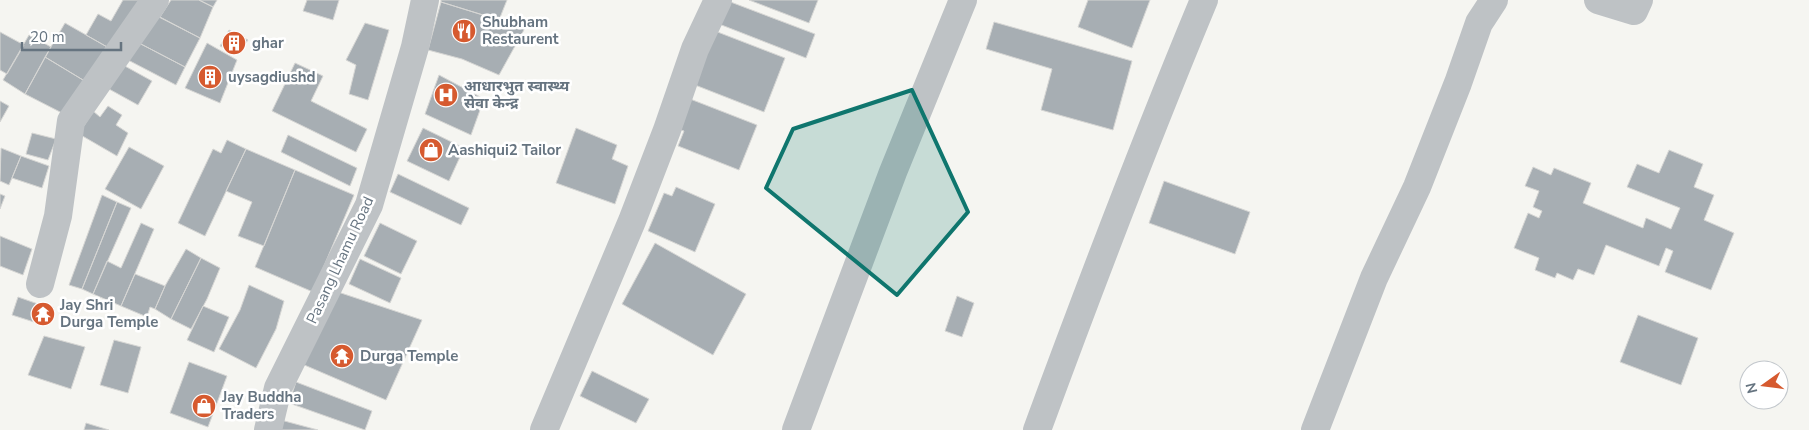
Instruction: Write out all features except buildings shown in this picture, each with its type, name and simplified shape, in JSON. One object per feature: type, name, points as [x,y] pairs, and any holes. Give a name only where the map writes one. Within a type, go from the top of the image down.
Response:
[{"type":"street","points":[[40,284],[58,216],[71,121],[155,0]]},
{"type":"street","name":"Pasang Lhamu Road","points":[[268,430],[278,388],[369,205],[415,47],[425,0]]},
{"type":"street","points":[[544,430],[632,220],[667,130],[695,49],[718,0]]},
{"type":"street","points":[[796,430],[962,0]]},
{"type":"street","points":[[1037,430],[1085,298],[1152,125],[1204,0]]},
{"type":"street","points":[[1315,430],[1374,278],[1417,187],[1458,83],[1479,23],[1494,0]]},
{"type":"street","points":[[1598,0],[1634,10],[1639,0]]},
{"type":"highlighted area","points":[[912,90],[968,212],[897,295],[766,188],[793,129]]},
{"type":"place","name":"Shubham Restaurent","points":[[464,31]]},
{"type":"place","name":"ghar","points":[[234,43]]},
{"type":"place","name":"uysagdiushd","points":[[210,77]]},
{"type":"place","name":"आधारभुत स्वास्थ्य सेवा केन्द्र","points":[[446,95]]},
{"type":"place","name":"Aashiqui2 Tailor","points":[[431,150]]},
{"type":"place","name":"Jay Shri Durga Temple","points":[[43,314]]},
{"type":"place","name":"Durga Temple","points":[[342,356]]},
{"type":"place","name":"Jay Buddha Traders","points":[[204,406]]}]
